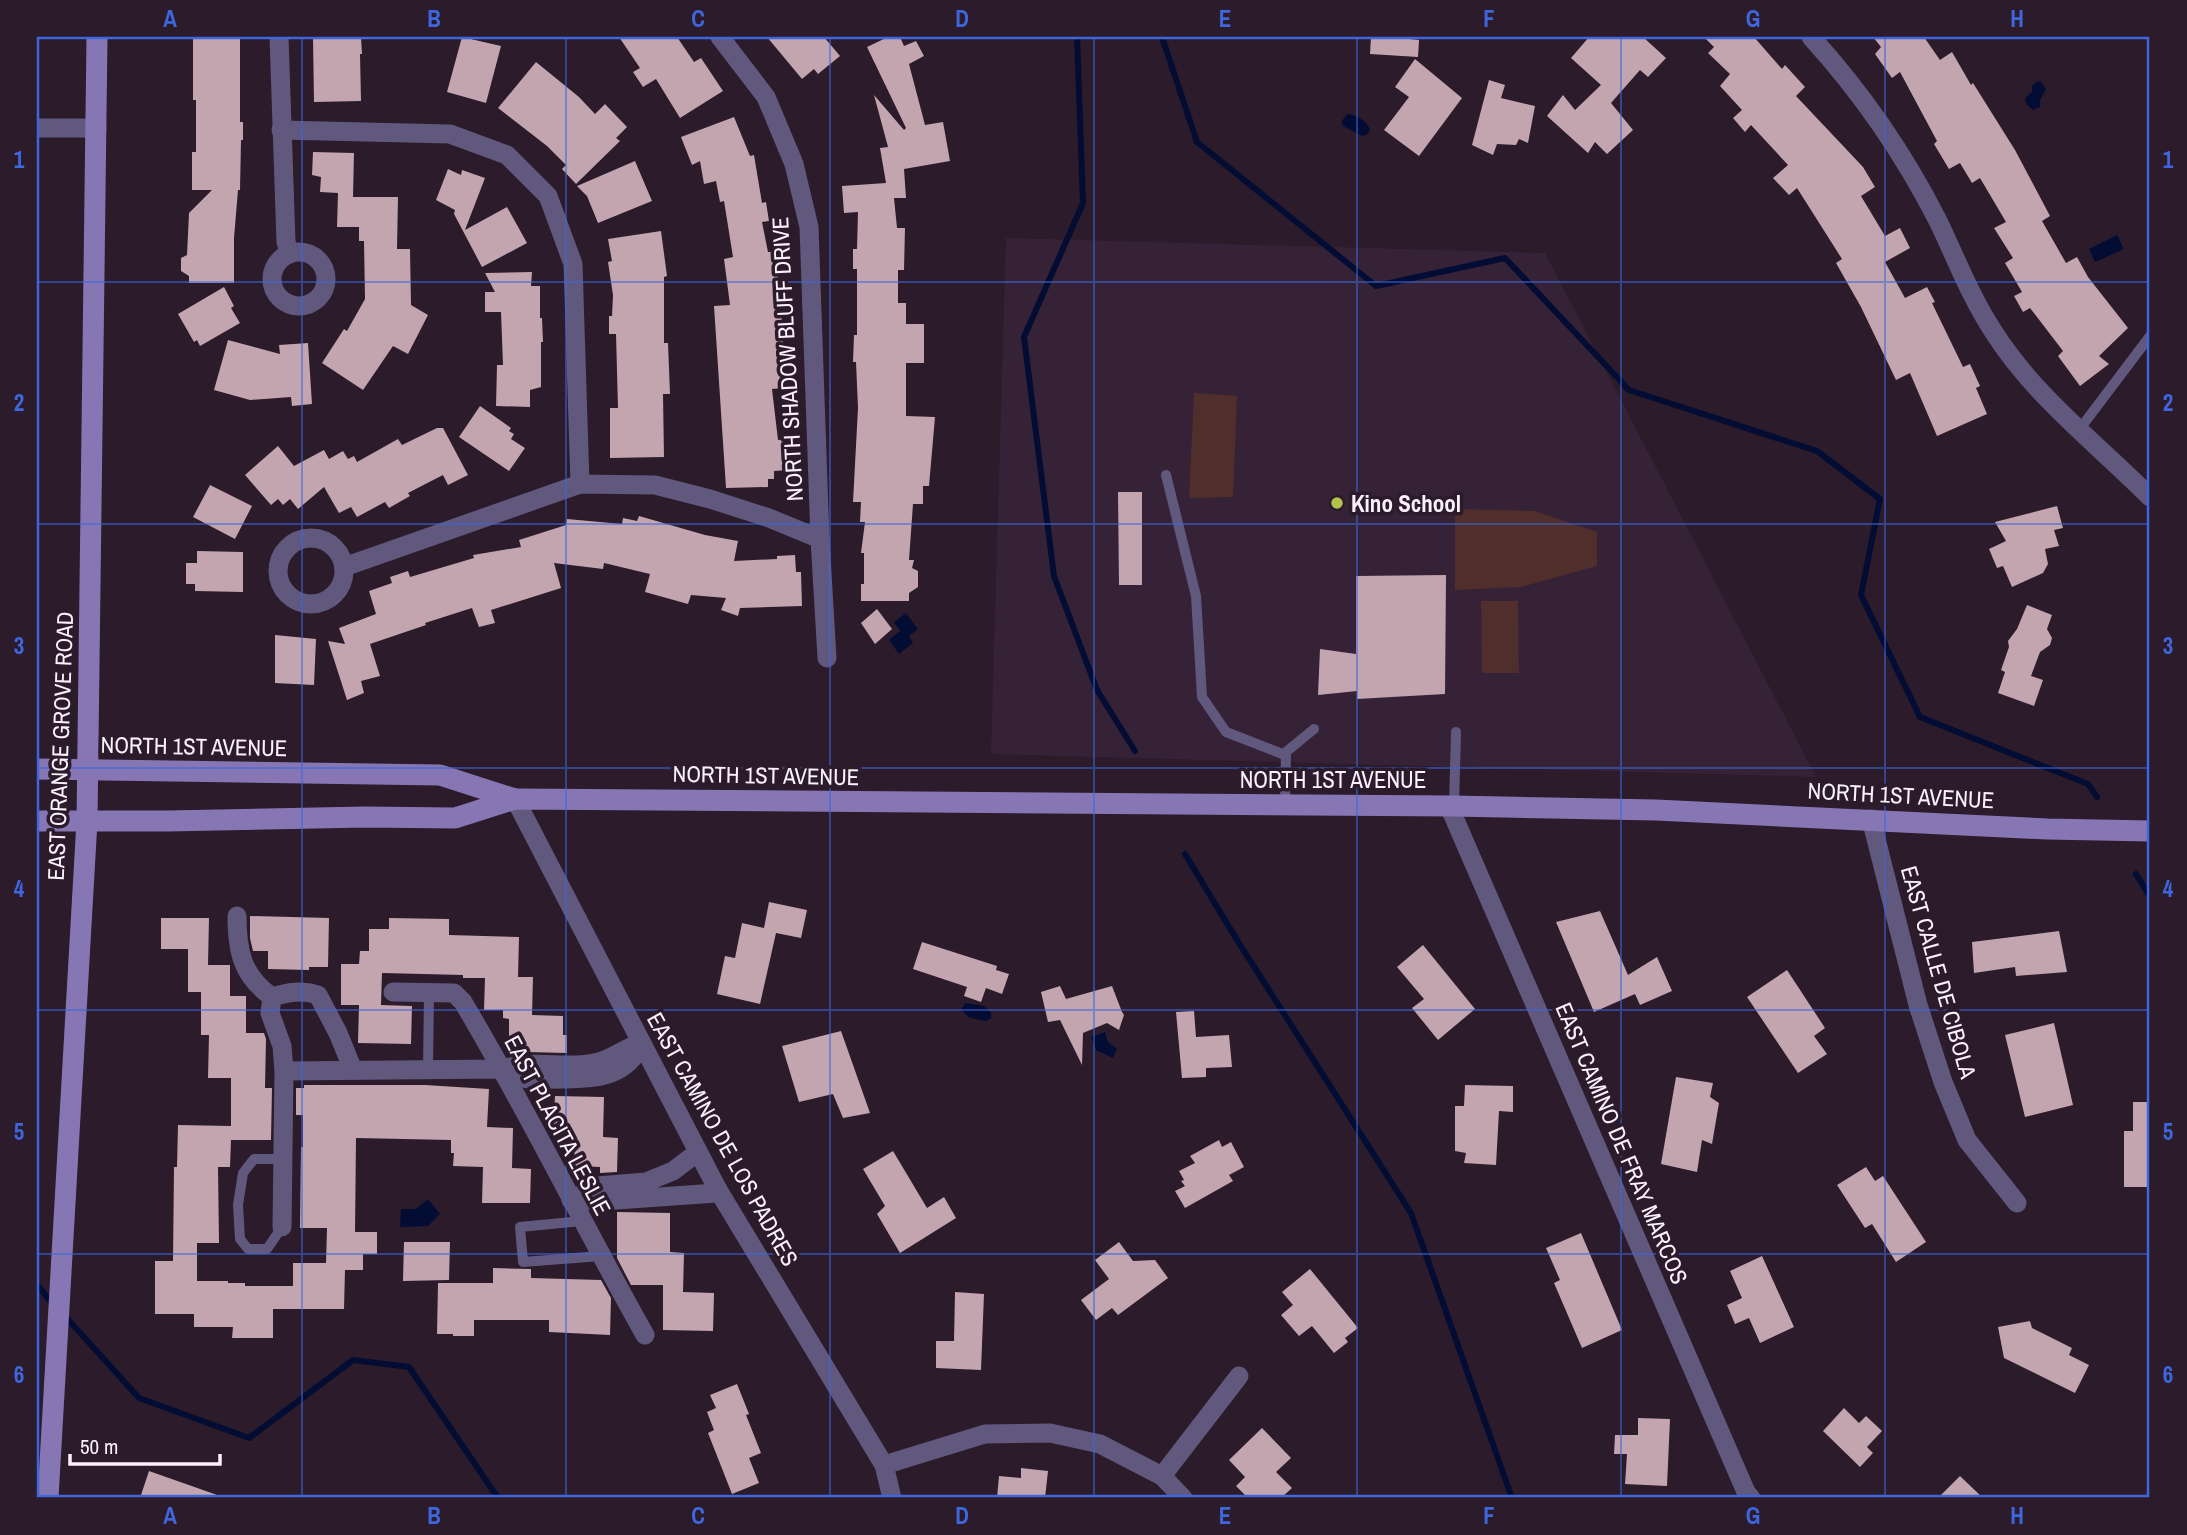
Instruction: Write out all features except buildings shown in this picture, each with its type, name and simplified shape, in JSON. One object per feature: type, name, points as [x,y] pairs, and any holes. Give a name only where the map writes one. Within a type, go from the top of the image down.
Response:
[{"type":"main road","name":"EAST ORANGE GROVE ROAD","points":[[48,1498],[87,821],[97,37]]},
{"type":"main road","name":"NORTH 1ST AVENUE","points":[[37,769],[440,775],[515,799],[1452,806],[1656,810],[2047,829],[2150,831]]},
{"type":"main road","name":"NORTH 1ST AVENUE","points":[[37,821],[455,818],[515,799]]},
{"type":"street","points":[[279,37],[286,242],[290,254]]},
{"type":"street","name":"NORTH SHADOW BLUFF DRIVE","points":[[720,37],[766,97],[794,164],[809,227],[827,658]]},
{"type":"street","points":[[1811,37],[1860,95],[1888,135],[1938,222],[1969,291],[1993,332],[2023,374],[2054,408],[2150,497]]},
{"type":"street","points":[[37,128],[97,128]]},
{"type":"street","points":[[281,130],[450,134],[507,155],[548,196],[573,264],[580,484]]},
{"type":"street","points":[[344,567],[580,484],[655,485],[757,514],[820,539]]},
{"type":"street","name":"EAST CAMINO DE LOS PADRES","points":[[515,799],[718,1190],[884,1465],[892,1498]]},
{"type":"street","name":"EAST CAMINO DE FRAY MARCOS","points":[[1452,806],[1746,1492],[1751,1498]]},
{"type":"street","name":"EAST CALLE DE CIBOLA","points":[[1871,819],[1918,1005],[1944,1082],[1967,1140],[2018,1203]]},
{"type":"street","points":[[237,916],[240,958],[253,979],[272,997]]},
{"type":"street","points":[[272,997],[308,992],[318,995],[353,1070]]},
{"type":"street","name":"EAST PLACITA LESLIE","points":[[393,992],[454,993],[463,1002],[503,1069],[570,1200],[645,1335]]},
{"type":"street","points":[[272,997],[270,1013],[282,1046],[284,1071],[282,1227]]},
{"type":"street","points":[[284,1071],[503,1069],[520,1079],[595,1078],[611,1073],[636,1057],[642,1042]]},
{"type":"street","points":[[570,1200],[597,1186],[646,1182],[673,1171],[698,1152]]},
{"type":"street","points":[[570,1200],[602,1201],[716,1193],[718,1190]]},
{"type":"street","points":[[1162,1476],[1240,1376]]},
{"type":"street","points":[[884,1465],[985,1434],[1050,1433],[1100,1444],[1162,1476],[1183,1498]]},
{"type":"lane","points":[[2080,430],[2150,336]]},
{"type":"lane","points":[[1166,475],[1196,596],[1202,697],[1226,732],[1285,755]]},
{"type":"lane","points":[[1285,806],[1286,752],[1314,729]]},
{"type":"lane","points":[[1452,806],[1456,733]]},
{"type":"lane","points":[[428,1070],[429,992]]},
{"type":"lane","points":[[282,1227],[267,1249],[248,1249],[240,1239],[239,1205],[243,1173],[254,1159],[283,1159]]},
{"type":"lane","points":[[582,1221],[520,1227],[523,1262],[601,1256]]},
{"type":"shaded area","name":"Kino School","points":[[1006,238],[1545,253],[1816,777],[991,754]]},
{"type":"shaded area","points":[[1194,393],[1237,396],[1233,497],[1189,498]]},
{"type":"shaded area","points":[[1455,509],[1535,511],[1597,532],[1597,566],[1521,587],[1455,590]]},
{"type":"shaded area","points":[[1481,601],[1518,601],[1519,673],[1482,673]]},
{"type":"water","points":[[2038,81],[2046,89],[2040,100],[2040,107],[2033,110],[2026,104],[2025,98]]},
{"type":"water","points":[[1347,114],[1364,121],[1370,130],[1368,134],[1362,136],[1343,126],[1342,121]]},
{"type":"water","points":[[2117,235],[2124,249],[2095,262],[2089,249]]},
{"type":"water","points":[[906,613],[918,629],[909,636],[913,643],[899,654],[889,640],[900,631],[894,622]]},
{"type":"water","points":[[965,1003],[984,1006],[991,1013],[991,1018],[986,1021],[970,1018],[961,1010]]},
{"type":"water","points":[[1105,1032],[1108,1042],[1117,1049],[1113,1058],[1096,1050],[1091,1037]]},
{"type":"water","points":[[428,1199],[440,1214],[428,1226],[400,1227],[401,1209],[416,1209]]},
{"type":"waterway","points":[[1077,37],[1083,203],[1024,337],[1054,576],[1097,690],[1135,751]]},
{"type":"waterway","points":[[1162,37],[1197,142],[1376,286],[1505,258],[1629,390],[1817,451],[1880,499],[1861,595],[1920,717],[2088,784],[2097,797]]},
{"type":"waterway","points":[[1185,854],[1411,1213],[1512,1498]]},
{"type":"waterway","points":[[2136,874],[2150,897]]},
{"type":"waterway","points":[[37,1285],[54,1305]]},
{"type":"waterway","points":[[64,1315],[139,1398],[249,1438],[353,1360],[409,1367],[498,1498]]},
{"type":"place","name":"Kino School","points":[[1337,503]]}]
